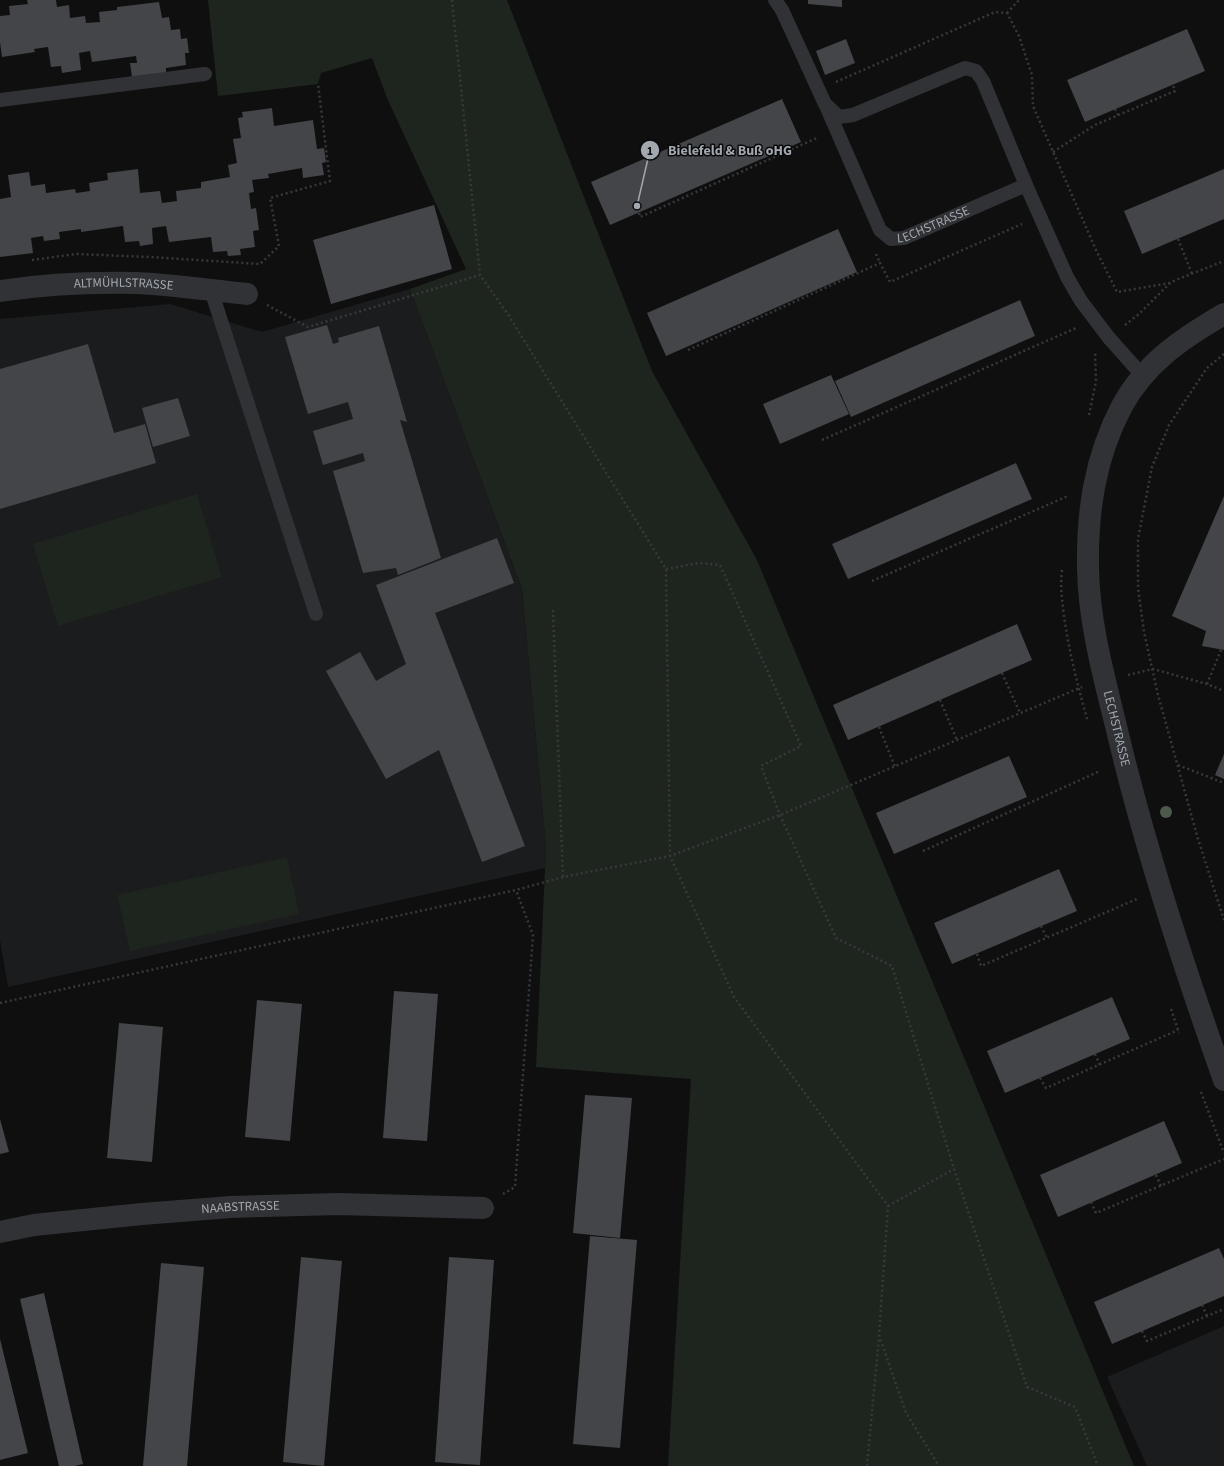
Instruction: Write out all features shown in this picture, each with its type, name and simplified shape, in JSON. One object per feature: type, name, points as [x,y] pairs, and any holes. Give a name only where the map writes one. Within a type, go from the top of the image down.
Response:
[{"type":"street","name":"ALTMÜHLSTRASSE","points":[[0,290],[35,286],[93,283],[139,284],[247,294]]},
{"type":"street","name":"LECHSTRASSE","points":[[1224,314],[1188,335],[1164,353],[1142,375],[1123,405],[1098,464],[1092,494],[1089,526],[1088,570],[1092,615],[1105,681],[1142,828],[1181,954],[1224,1080]]},
{"type":"street","name":"NAABSTRASSE","points":[[0,1232],[34,1225],[231,1207],[339,1204],[482,1208]]},
{"type":"lane","name":"LECHSTRASSE","points":[[775,0],[782,10],[825,104],[880,230],[891,239],[904,238],[1026,186]]},
{"type":"lane","name":"LECHSTRASSE","points":[[825,104],[839,117],[853,115],[965,68],[976,71],[983,81],[1026,186],[1067,277],[1081,301],[1114,344],[1142,375]]},
{"type":"lane","points":[[0,100],[205,74]]},
{"type":"lane","points":[[211,290],[316,614]]},
{"type":"path","points":[[452,0],[480,275],[509,316],[666,569],[670,856],[734,997],[888,1206],[868,1466]]},
{"type":"path","points":[[818,89],[995,12],[1007,13],[1020,0]]},
{"type":"path","points":[[1007,13],[1019,36],[1032,75],[1033,106],[1096,250],[1117,292],[1171,282]]},
{"type":"path","points":[[260,264],[279,246],[270,198],[330,181],[318,84]]},
{"type":"path","points":[[1053,152],[1094,125],[1175,91],[1173,85]]},
{"type":"path","points":[[1115,109],[1118,115]]},
{"type":"path","points":[[639,213],[640,217],[710,186],[767,158],[818,138]]},
{"type":"path","points":[[708,182],[710,186]]},
{"type":"path","points":[[874,249],[890,282],[1024,223]]},
{"type":"path","points":[[1178,239],[1192,274]]},
{"type":"path","points":[[688,350],[880,263]]},
{"type":"path","points":[[247,294],[308,327],[480,275]]},
{"type":"path","points":[[822,440],[1078,327],[1075,321]]},
{"type":"path","points":[[1091,346],[1095,353]]},
{"type":"path","points":[[1224,354],[1207,368],[1169,425],[1152,467],[1138,538],[1138,588],[1144,632],[1158,695],[1198,839],[1224,920]]},
{"type":"path","points":[[872,581],[1073,494]]},
{"type":"path","points":[[666,569],[699,563],[720,565],[801,746],[761,766],[780,815],[836,938],[892,966],[954,1169],[1027,1387],[1075,1407],[1098,1466]]},
{"type":"path","points":[[554,610],[563,877]]},
{"type":"path","points":[[1207,684],[1221,650]]},
{"type":"path","points":[[0,1003],[516,890],[563,877],[670,856],[780,815],[1078,688],[1105,681],[1153,669],[1207,684],[1224,692]]},
{"type":"path","points":[[1002,673],[1020,713]]},
{"type":"path","points":[[940,700],[957,740]]},
{"type":"path","points":[[879,727],[895,767]]},
{"type":"path","points":[[1177,765],[1224,783]]},
{"type":"path","points":[[923,851],[1100,771]]},
{"type":"path","points":[[482,1208],[515,1187],[533,935],[516,890]]},
{"type":"path","points":[[977,954],[981,966],[1137,899]]},
{"type":"path","points":[[1041,926],[1047,938]]},
{"type":"path","points":[[1040,1078],[1046,1088],[1178,1030]]},
{"type":"path","points":[[1095,1054],[1100,1065]]},
{"type":"path","points":[[1092,1202],[1096,1213],[1224,1159]]},
{"type":"path","points":[[888,1206],[954,1169]]},
{"type":"path","points":[[1156,1175],[1161,1186]]},
{"type":"path","points":[[1202,1305],[1207,1316]]},
{"type":"path","points":[[1142,1331],[1147,1341],[1224,1308]]},
{"type":"path","points":[[879,1336],[906,1413],[939,1466]]},
{"type":"shaded area","points":[[208,0],[507,0],[652,371],[757,560],[1134,1466],[668,1466],[691,1079],[536,1067],[546,847],[522,589],[410,289],[466,269],[387,98],[372,58],[321,73],[318,84],[218,96]]},
{"type":"shaded area","points":[[410,289],[522,589],[546,847],[545,868],[8,987],[0,940],[0,319],[170,304],[262,332]]},
{"type":"shaded area","points":[[197,494],[222,577],[58,626],[33,544]]},
{"type":"shaded area","points":[[287,857],[299,914],[130,951],[117,895]]},
{"type":"shaded area","points":[[1224,1326],[1224,1466],[1147,1466],[1107,1377]]},
{"type":"building","points":[[27,0],[56,0],[57,7],[69,5],[70,18],[85,16],[86,23],[100,22],[99,12],[117,10],[117,7],[159,2],[162,18],[169,17],[171,30],[180,29],[181,39],[187,38],[189,53],[185,53],[186,65],[166,68],[166,73],[132,77],[130,63],[137,63],[136,56],[92,62],[90,51],[79,53],[81,70],[62,73],[61,66],[51,67],[48,47],[34,49],[35,52],[2,57],[0,42],[0,16],[10,15],[9,6],[28,4]]},
{"type":"building","points":[[808,0],[842,0],[842,7],[808,4]]},
{"type":"building","points":[[1187,29],[1205,71],[1085,122],[1067,80]]},
{"type":"building","points":[[846,39],[855,63],[825,75],[816,51]]},
{"type":"building","points":[[782,99],[801,142],[610,225],[591,182]]},
{"type":"building","points":[[272,108],[274,126],[313,120],[317,149],[324,148],[326,162],[322,163],[324,175],[303,178],[302,168],[268,174],[269,178],[252,180],[254,192],[249,193],[251,209],[256,208],[259,230],[253,231],[255,247],[240,249],[241,255],[228,256],[227,251],[213,252],[211,237],[169,242],[166,226],[152,228],[153,244],[140,246],[139,241],[125,242],[123,226],[81,232],[81,229],[59,232],[60,239],[44,241],[43,236],[31,238],[33,253],[0,257],[0,199],[11,197],[8,175],[29,172],[31,186],[45,184],[46,193],[75,189],[76,193],[90,191],[89,183],[108,180],[107,173],[138,169],[140,193],[160,191],[162,203],[177,201],[176,191],[201,188],[201,182],[230,177],[228,165],[237,163],[233,139],[241,138],[238,118],[243,117],[242,112]]},
{"type":"building","points":[[1224,169],[1224,219],[1142,254],[1124,211]]},
{"type":"building","points":[[434,205],[452,269],[331,304],[313,240]]},
{"type":"building","points":[[838,229],[857,272],[666,356],[647,313]]},
{"type":"building","points":[[1020,300],[1035,336],[851,417],[835,381]]},
{"type":"building","points":[[327,325],[333,344],[339,342],[338,338],[379,326],[407,422],[400,420],[441,558],[398,575],[396,568],[363,573],[333,471],[365,461],[363,453],[323,465],[313,431],[353,419],[348,402],[308,414],[285,337]]},
{"type":"building","points":[[88,344],[114,433],[145,424],[156,463],[0,509],[0,369]]},
{"type":"building","points":[[831,375],[849,414],[780,444],[763,404]]},
{"type":"building","points":[[178,398],[190,436],[153,447],[142,408]]},
{"type":"building","points":[[1016,463],[1032,499],[848,579],[832,544]]},
{"type":"building","points":[[1224,496],[1224,650],[1202,646],[1206,631],[1172,616]]},
{"type":"building","points":[[497,538],[514,583],[435,613],[525,846],[482,862],[439,750],[386,779],[326,671],[360,652],[376,681],[406,664],[376,585]]},
{"type":"building","points":[[1017,624],[1032,660],[848,740],[833,705]]},
{"type":"building","points":[[1224,754],[1224,779],[1215,775]]},
{"type":"building","points":[[1009,756],[1027,797],[894,854],[876,813]]},
{"type":"building","points":[[1059,869],[1077,911],[952,964],[934,923]]},
{"type":"building","points":[[394,991],[438,994],[427,1141],[383,1138]]},
{"type":"building","points":[[1112,997],[1130,1039],[1005,1093],[987,1051]]},
{"type":"building","points":[[257,1000],[302,1004],[290,1141],[245,1137]]},
{"type":"building","points":[[119,1023],[163,1027],[152,1162],[107,1158]]},
{"type":"building","points":[[585,1095],[632,1098],[620,1238],[573,1233]]},
{"type":"building","points":[[0,1119],[9,1152],[0,1154]]},
{"type":"building","points":[[1164,1121],[1182,1163],[1058,1217],[1040,1175]]},
{"type":"building","points":[[590,1236],[637,1240],[620,1448],[573,1444]]},
{"type":"building","points":[[1219,1248],[1224,1259],[1224,1296],[1112,1344],[1094,1302]]},
{"type":"building","points":[[301,1257],[342,1261],[324,1466],[283,1462]]},
{"type":"building","points":[[449,1257],[494,1260],[480,1465],[435,1462]]},
{"type":"building","points":[[161,1263],[204,1267],[187,1466],[143,1466]]},
{"type":"building","points":[[44,1293],[83,1464],[75,1466],[59,1466],[20,1299]]},
{"type":"building","points":[[0,1339],[28,1453],[0,1460]]},
{"type":"place","name":"Bielefeld & Buß oHG","points":[[637,206]]}]
